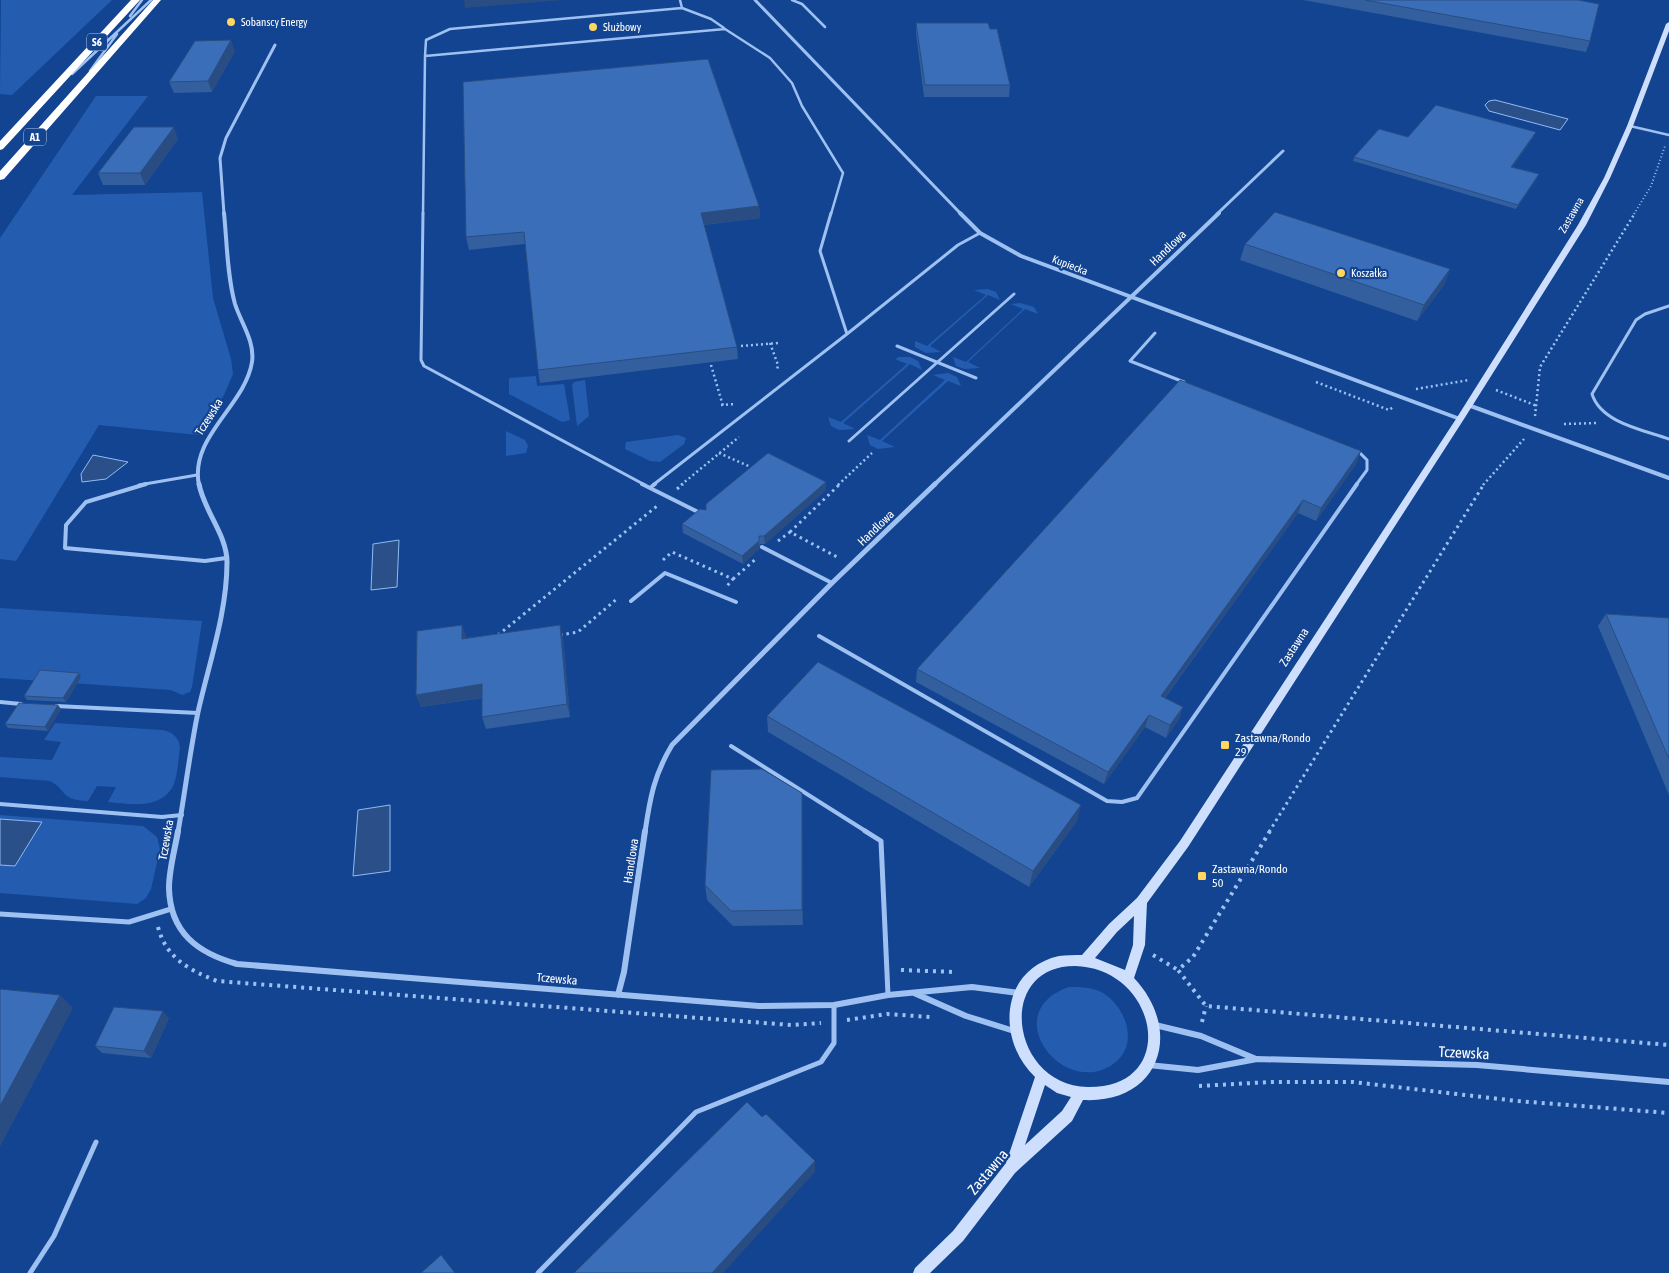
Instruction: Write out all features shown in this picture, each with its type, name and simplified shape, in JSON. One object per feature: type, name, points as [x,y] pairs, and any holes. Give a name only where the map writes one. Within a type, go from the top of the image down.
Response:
[{"type":"highway","name":"S6","points":[[59,84],[136,0]]},
{"type":"highway","name":"S6","points":[[82,84],[157,0]]},
{"type":"highway","name":"A1","points":[[0,147],[59,84]]},
{"type":"highway","name":"A1","points":[[0,177],[82,84]]},
{"type":"main road","name":"Zastawna","points":[[1085,961],[1112,928],[1141,902],[1184,844],[1460,419],[1582,225],[1607,178],[1630,126],[1669,24]]},
{"type":"main road","points":[[1128,979],[1139,945],[1141,902]]},
{"type":"main road","points":[[1085,961],[1107,967],[1128,979],[1140,992],[1150,1008],[1154,1025],[1155,1046],[1148,1065],[1131,1083],[1107,1093],[1080,1093],[1060,1087],[1042,1075],[1029,1062],[1020,1047],[1014,1031],[1014,1011],[1019,994],[1034,974],[1058,962],[1085,961]]},
{"type":"main road","points":[[1010,1168],[1042,1075]]},
{"type":"main road","name":"Zastawna","points":[[920,1273],[958,1236],[1010,1168],[1067,1116],[1080,1093]]},
{"type":"street","name":"Kupiecka","points":[[755,0],[980,234],[1021,256],[1460,419]]},
{"type":"street","name":"Tczewska","points":[[275,45],[226,138],[220,158],[227,246],[235,303],[251,342],[252,360],[247,378],[203,449],[197,475],[202,500],[221,537],[226,558],[221,619],[198,713],[169,887],[171,909],[178,928],[196,947],[220,960],[237,964],[618,995],[759,1006],[834,1005],[888,994],[972,987],[1019,994]]},
{"type":"street","name":"Handlowa","points":[[618,995],[624,972],[652,787],[660,765],[672,745],[832,583],[1283,151]]},
{"type":"street","points":[[1468,405],[1669,478]]},
{"type":"street","points":[[914,993],[966,1016],[1014,1031]]},
{"type":"street","name":"Tczewska","points":[[1154,1025],[1201,1036],[1257,1059]]},
{"type":"street","name":"Tczewska","points":[[1148,1065],[1198,1070],[1257,1059],[1477,1065],[1669,1082]]},
{"type":"lane","points":[[71,97],[142,0]]},
{"type":"lane","points":[[46,97],[151,0]]},
{"type":"lane","points":[[680,0],[682,8]]},
{"type":"lane","points":[[792,0],[802,4],[825,28]]},
{"type":"lane","points":[[704,515],[474,395],[424,366],[420,360],[426,40],[446,30],[682,8],[711,19],[770,58],[792,83],[802,106],[843,173],[820,251],[847,334]]},
{"type":"lane","points":[[425,56],[725,29]]},
{"type":"lane","points":[[1630,126],[1669,136]]},
{"type":"lane","points":[[650,488],[745,416],[958,245],[980,234]]},
{"type":"lane","points":[[849,441],[1014,294]]},
{"type":"lane","points":[[1669,306],[1646,314],[1636,320],[1592,394],[1594,405],[1607,415],[1669,439]]},
{"type":"lane","points":[[1155,333],[1130,361],[1194,386]]},
{"type":"lane","points":[[897,346],[976,378]]},
{"type":"lane","points":[[819,636],[1107,801],[1130,801],[1137,798],[1367,470],[1367,460],[1356,449]]},
{"type":"lane","points":[[197,475],[131,487],[86,502],[66,526],[64,548],[205,561],[226,558]]},
{"type":"lane","points":[[762,547],[832,583]]},
{"type":"lane","points":[[631,601],[665,573],[736,602]]},
{"type":"lane","points":[[0,702],[30,704]]},
{"type":"lane","points":[[50,705],[198,713]]},
{"type":"lane","points":[[731,746],[881,841],[888,994]]},
{"type":"lane","points":[[0,804],[162,816],[182,815]]},
{"type":"lane","points":[[0,914],[129,922],[171,909]]},
{"type":"lane","points":[[538,1273],[696,1112],[821,1062],[834,1043],[834,1005]]},
{"type":"lane","points":[[30,1273],[54,1236],[96,1142]]},
{"type":"path","points":[[1534,422],[1540,367],[1650,186],[1669,136]]},
{"type":"path","points":[[770,343],[778,365],[775,374]]},
{"type":"path","points":[[741,346],[778,343]]},
{"type":"path","points":[[711,365],[721,405]]},
{"type":"path","points":[[721,405],[741,402]]},
{"type":"path","points":[[721,405],[745,416]]},
{"type":"path","points":[[1178,970],[1193,957],[1467,509],[1487,480],[1528,433]]},
{"type":"path","points":[[489,636],[498,635],[668,497],[742,434]]},
{"type":"path","points":[[719,453],[754,469]]},
{"type":"path","points":[[790,532],[872,453]]},
{"type":"path","points":[[658,564],[672,552],[733,579],[718,595]]},
{"type":"path","points":[[558,635],[578,632],[621,595]]},
{"type":"path","points":[[498,635],[499,644]]},
{"type":"path","points":[[1151,953],[1178,970],[1206,1006],[1669,1045]]},
{"type":"path","points":[[888,970],[956,973]]},
{"type":"path","points":[[1201,1025],[1206,1006]]},
{"type":"path","points":[[1198,1080],[1198,1086],[1270,1082],[1353,1082],[1518,1101],[1669,1113]]},
{"type":"shaded area","points":[[1,0],[112,0],[12,95],[0,94]]},
{"type":"shaded area","points":[[96,96],[148,96],[72,195],[202,192],[213,298],[231,359],[233,374],[224,395],[198,435],[99,425],[16,561],[0,559],[0,238]]},
{"type":"shaded area","points":[[1495,100],[1568,119],[1560,130],[1489,111],[1485,105],[1489,101]]},
{"type":"shaded area","points":[[988,289],[996,292],[1000,300],[988,295],[930,346],[941,352],[926,353],[915,347],[915,341],[927,346],[986,295],[974,290]]},
{"type":"shaded area","points":[[1020,303],[1034,307],[1038,314],[1025,309],[968,362],[980,368],[965,369],[956,366],[953,357],[966,362],[1023,309],[1011,304]]},
{"type":"shaded area","points":[[910,357],[918,361],[922,370],[910,364],[843,423],[855,429],[839,430],[831,426],[828,417],[841,422],[907,364],[895,359]]},
{"type":"shaded area","points":[[948,373],[957,377],[961,386],[948,381],[882,441],[895,447],[878,449],[870,445],[867,435],[880,440],[945,380],[933,375]]},
{"type":"shaded area","points":[[536,376],[537,386],[564,384],[570,420],[562,422],[509,394],[509,378]]},
{"type":"shaded area","points":[[585,380],[589,416],[577,426],[572,385],[574,382]]},
{"type":"shaded area","points":[[506,431],[525,440],[528,446],[526,453],[506,456]]},
{"type":"shaded area","points":[[678,435],[686,438],[684,444],[660,462],[650,461],[625,449],[626,442]]},
{"type":"shaded area","points":[[93,455],[128,462],[106,479],[82,482],[81,474]]},
{"type":"shaded area","points":[[399,540],[397,587],[371,590],[373,544]]},
{"type":"shaded area","points":[[0,608],[202,621],[190,692],[182,695],[171,690],[0,678]]},
{"type":"shaded area","points":[[55,723],[162,730],[172,733],[178,740],[180,747],[173,786],[167,794],[153,802],[126,804],[108,802],[116,787],[97,786],[88,801],[68,797],[56,784],[50,781],[0,777],[0,757],[52,760],[61,742],[44,740]]},
{"type":"shaded area","points":[[390,805],[390,871],[353,876],[358,810]]},
{"type":"shaded area","points":[[0,815],[143,826],[157,837],[160,849],[151,889],[146,898],[137,904],[0,893],[0,865],[15,866],[42,822],[0,819]]},
{"type":"shaded area","points":[[0,819],[42,822],[15,866],[0,865]]},
{"type":"shaded area","points":[[1069,987],[1092,989],[1108,996],[1121,1012],[1126,1022],[1128,1033],[1124,1052],[1117,1061],[1098,1071],[1078,1071],[1060,1063],[1046,1050],[1038,1033],[1038,1016],[1047,999]]},
{"type":"building","points":[[1365,0],[1578,0],[1599,4],[1590,41]]},
{"type":"building","points":[[916,23],[988,23],[990,29],[997,29],[1010,85],[925,85]]},
{"type":"building","points":[[231,40],[208,81],[169,82],[195,41]]},
{"type":"building","points":[[708,59],[759,206],[701,213],[737,347],[538,370],[524,232],[466,237],[463,82]]},
{"type":"building","points":[[1436,105],[1536,132],[1511,167],[1539,174],[1518,205],[1354,157],[1379,129],[1408,137]]},
{"type":"building","points":[[134,127],[174,127],[140,173],[98,173]]},
{"type":"building","points":[[1275,212],[1450,269],[1424,305],[1245,244]]},
{"type":"building","points":[[1180,380],[1361,451],[1321,508],[1303,500],[1161,696],[1183,707],[1170,725],[1149,715],[1108,772],[917,669]]},
{"type":"building","points":[[768,453],[826,482],[764,536],[759,536],[759,541],[742,556],[682,524],[700,509],[706,510],[706,504]]},
{"type":"building","points":[[1606,614],[1669,618],[1669,759]]},
{"type":"building","points":[[462,625],[462,639],[560,625],[567,704],[482,717],[482,684],[416,695],[417,631]]},
{"type":"building","points":[[818,662],[1081,805],[1033,871],[767,716]]},
{"type":"building","points":[[40,670],[79,673],[63,698],[24,696]]},
{"type":"building","points":[[19,703],[58,705],[45,727],[5,724]]},
{"type":"building","points":[[762,769],[802,793],[802,910],[731,911],[705,885],[711,770]]},
{"type":"building","points":[[0,989],[60,995],[0,1106]]},
{"type":"building","points":[[114,1007],[163,1011],[144,1051],[95,1046]]},
{"type":"building","points":[[747,1102],[762,1117],[766,1114],[815,1161],[712,1273],[574,1273]]},
{"type":"building","points":[[441,1255],[455,1273],[421,1273]]},
{"type":"place","name":"Sobanscy Energy","points":[[231,22]]},
{"type":"place","name":"Służbowy","points":[[593,27]]},
{"type":"place","name":"Koszałka","points":[[1341,273]]},
{"type":"place","name":"Zastawna/Rondo 29","points":[[1225,745]]},
{"type":"place","name":"Zastawna/Rondo 50","points":[[1202,876]]}]
